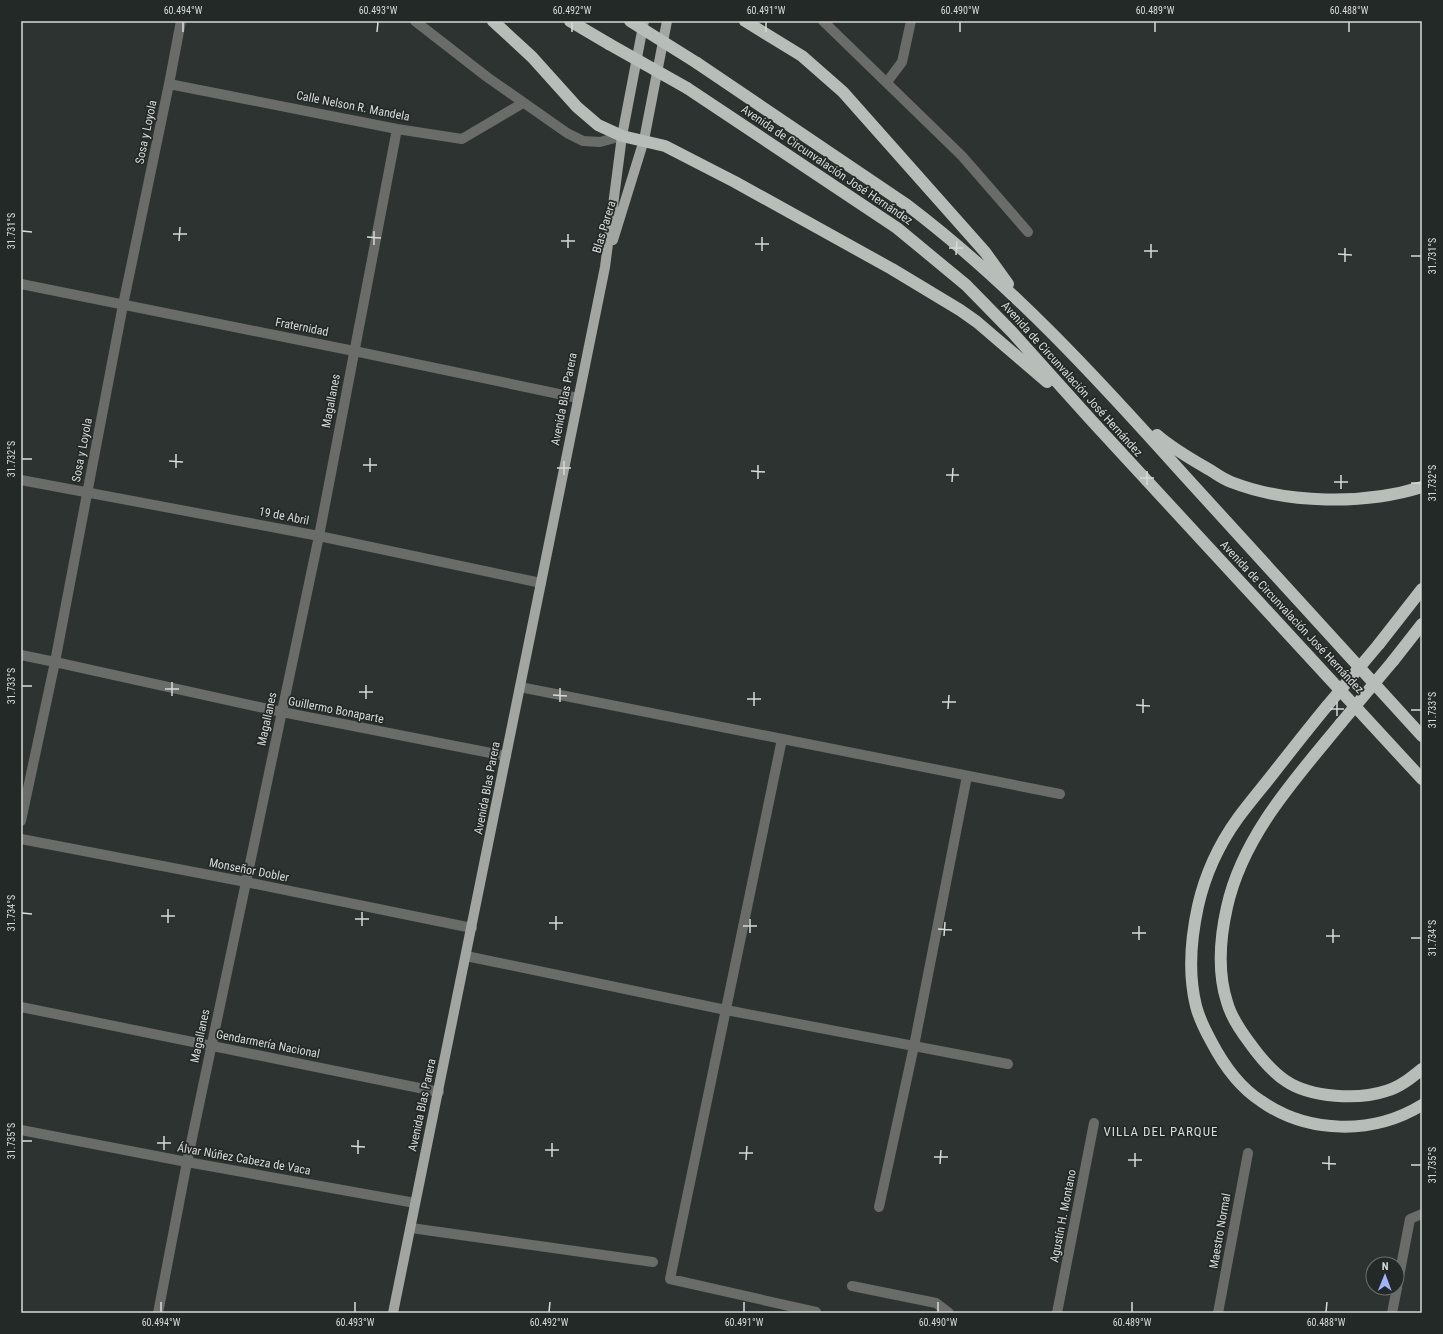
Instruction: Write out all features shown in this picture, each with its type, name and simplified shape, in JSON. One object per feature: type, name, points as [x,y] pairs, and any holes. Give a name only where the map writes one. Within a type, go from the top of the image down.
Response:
[{"type":"highway","points":[[493,21],[532,57],[577,107],[598,125],[622,136],[665,146],[735,182],[892,269],[977,322],[1092,421]]},
{"type":"highway","name":"Avenida de Circunvalación José Hernández","points":[[570,21],[687,88],[897,228],[966,285],[1012,332],[1092,421],[1422,779]]},
{"type":"highway","name":"Avenida de Circunvalación José Hernández","points":[[630,21],[697,63],[908,205],[938,228],[976,261],[1049,331],[1117,401],[1422,736]]},
{"type":"highway","points":[[745,21],[802,56],[843,92],[985,252],[1025,308]]},
{"type":"highway","points":[[1117,401],[1168,445],[1229,482],[1258,491],[1300,499],[1330,500],[1370,497],[1408,491],[1422,487]]},
{"type":"highway","points":[[1422,589],[1379,644],[1326,706],[1238,818],[1218,851],[1198,905],[1192,937],[1191,963],[1196,1007],[1206,1032],[1218,1055],[1230,1071],[1244,1087],[1260,1101],[1285,1115],[1298,1120],[1324,1126],[1349,1128],[1398,1118],[1422,1105]]},
{"type":"highway","points":[[1422,624],[1287,790],[1262,827],[1243,859],[1227,906],[1222,935],[1220,961],[1227,1004],[1238,1026],[1252,1047],[1269,1067],[1286,1082],[1305,1090],[1326,1095],[1366,1095],[1386,1091],[1403,1084],[1422,1069]]},
{"type":"highway","points":[[1395,750],[1422,787]]},
{"type":"main road","name":"Blas Parera","points":[[605,267],[622,136],[644,21]]},
{"type":"main road","name":"Blas Parera","points":[[605,267],[644,140],[667,21]]},
{"type":"main road","name":"Avenida Blas Parera","points":[[393,1313],[605,267]]},
{"type":"street","name":"Sosa y Loyola","points":[[21,821],[55,662],[123,305],[181,21]]},
{"type":"street","points":[[415,21],[487,77],[567,133],[583,141],[600,142],[622,136]]},
{"type":"street","points":[[823,21],[888,82],[962,156],[1028,232]]},
{"type":"street","points":[[888,82],[902,62],[910,21]]},
{"type":"street","name":"Calle Nelson R. Mandela","points":[[169,84],[397,129],[462,139],[523,103]]},
{"type":"street","name":"Magallanes","points":[[158,1313],[211,1045],[319,536],[397,129]]},
{"type":"street","name":"Fraternidad","points":[[21,284],[578,398]]},
{"type":"street","name":"19 de Abril","points":[[21,480],[319,536],[541,583]]},
{"type":"street","name":"Guillermo Bonaparte","points":[[21,655],[282,712],[506,756]]},
{"type":"street","points":[[520,688],[1060,794]]},
{"type":"street","points":[[782,739],[670,1279],[816,1312]]},
{"type":"street","points":[[879,1207],[914,1046],[968,776]]},
{"type":"street","name":"Monseñor Dobler","points":[[21,838],[472,928]]},
{"type":"street","points":[[466,956],[726,1010],[1008,1064]]},
{"type":"street","name":"Gendarmería Nacional","points":[[21,1007],[439,1092]]},
{"type":"street","name":"Agustín H. Montano","points":[[1057,1313],[1094,1124]]},
{"type":"street","name":"Álvar Núñez Cabeza de Vaca","points":[[21,1130],[187,1162],[415,1203]]},
{"type":"street","name":"Maestro Normal","points":[[1218,1313],[1248,1153]]},
{"type":"street","points":[[1403,1256],[1410,1219],[1422,1214]]},
{"type":"street","points":[[411,1228],[653,1262]]},
{"type":"street","points":[[852,1286],[936,1304],[949,1313]]},
{"type":"street","points":[[1392,1313],[1395,1296]]},
{"type":"district","name":"VILLA DEL PARQUE","points":[[1161,1131]]}]
